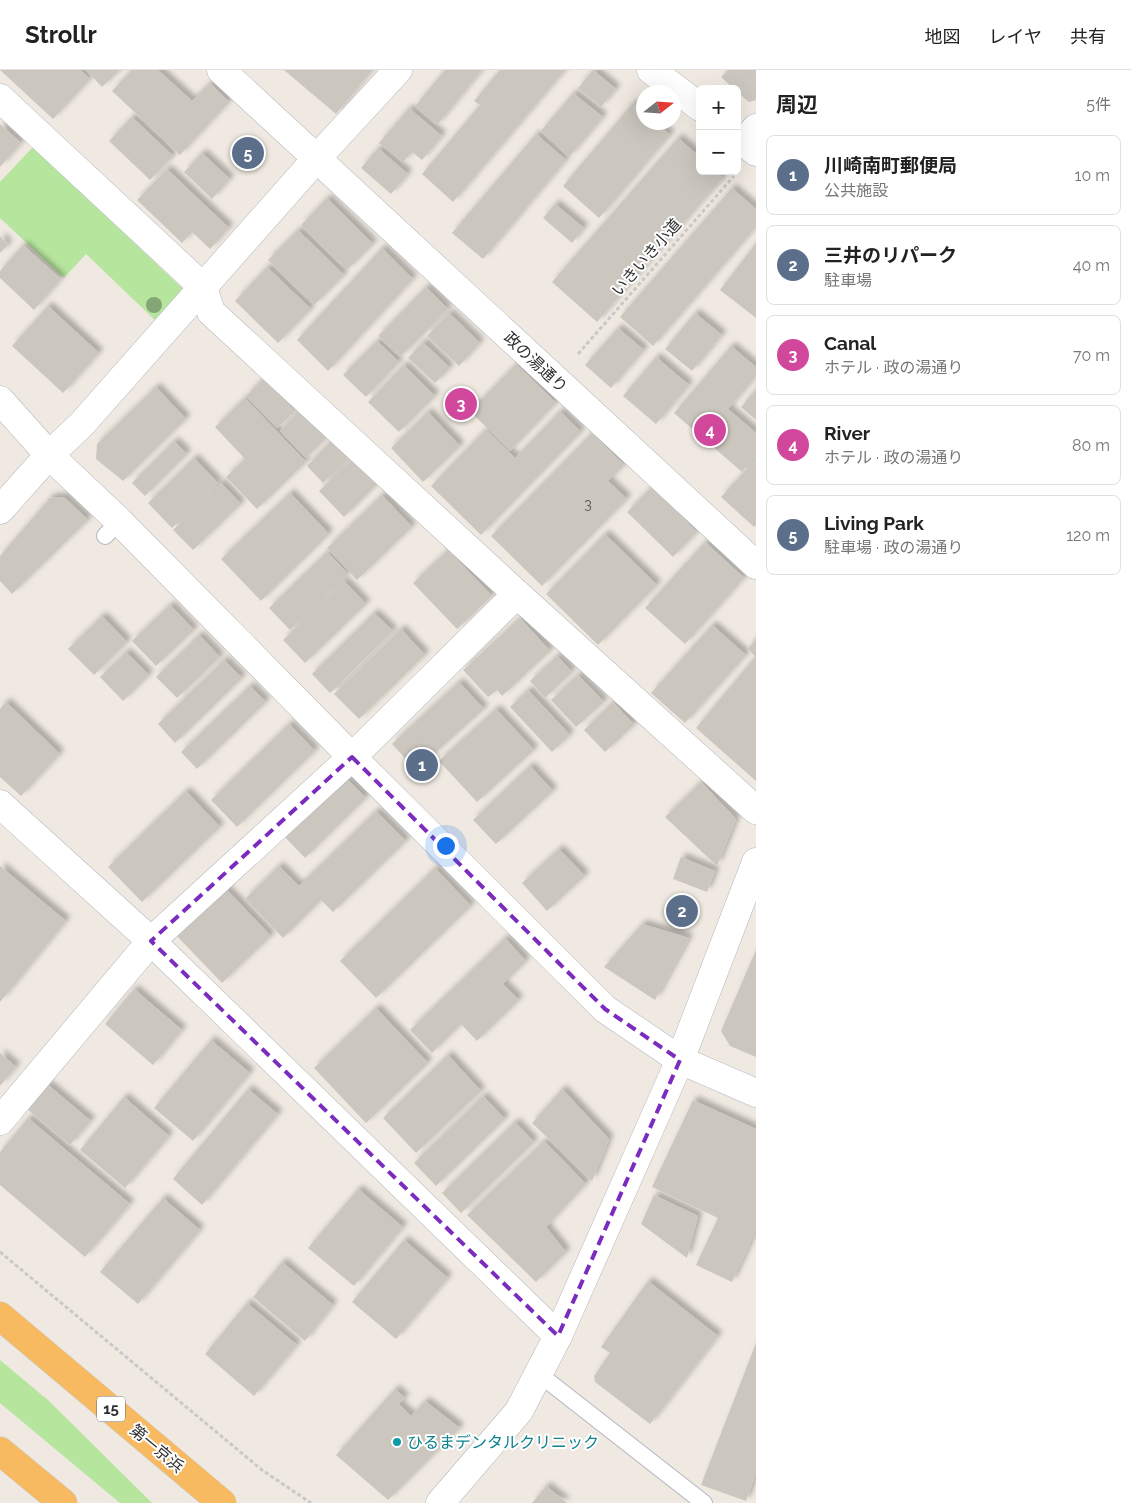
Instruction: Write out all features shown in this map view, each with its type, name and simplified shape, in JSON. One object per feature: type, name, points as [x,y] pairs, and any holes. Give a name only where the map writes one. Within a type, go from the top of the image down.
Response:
[{"type":"highway","name":"第一京浜","points":[[0,1316],[222,1503]]},
{"type":"highway","points":[[4,1462],[63,1503]]},
{"type":"street","name":"政の湯通り","points":[[221,70],[756,565]]},
{"type":"street","points":[[0,510],[49,455],[81,425],[317,158],[398,70]]},
{"type":"street","points":[[652,70],[696,104]]},
{"type":"street","points":[[0,98],[203,287],[211,312],[517,594],[756,810]]},
{"type":"street","points":[[0,400],[112,529],[352,757],[605,1009],[680,1060],[756,1093]]},
{"type":"street","points":[[0,1121],[151,941],[352,757],[517,594]]},
{"type":"street","points":[[0,804],[35,824],[151,941],[558,1336]]},
{"type":"street","points":[[440,1503],[519,1411],[558,1336],[680,1060],[756,862]]},
{"type":"lane","points":[[539,1374],[704,1503]]},
{"type":"path","name":"いきいき小道","points":[[556,380],[750,142]]},
{"type":"path","points":[[0,1252],[262,1470],[311,1503]]},
{"type":"highlighted area","points":[[352,757],[605,1009],[680,1060],[558,1336],[531,1311],[151,941]]},
{"type":"green space","points":[[33,147],[184,290],[156,321],[86,254],[64,278],[0,218],[0,182]]},
{"type":"green space","points":[[0,1360],[49,1401],[152,1503],[120,1503],[0,1403]]},
{"type":"building","points":[[0,70],[80,70],[90,79],[53,119]]},
{"type":"building","points":[[86,70],[120,70],[102,87]]},
{"type":"building","points":[[132,70],[158,70],[192,101],[210,83],[229,102],[180,155],[112,91]]},
{"type":"building","points":[[284,70],[372,70],[336,114]]},
{"type":"building","points":[[445,70],[482,70],[437,125],[415,106]]},
{"type":"building","points":[[500,70],[565,70],[453,202],[422,174],[480,105],[474,101]]},
{"type":"building","points":[[593,70],[616,89],[601,107],[578,88]]},
{"type":"building","points":[[728,70],[756,70],[756,100],[749,102],[741,95],[741,85],[730,85],[721,77]]},
{"type":"building","points":[[573,93],[603,117],[569,157],[541,131]]},
{"type":"building","points":[[633,103],[636,105],[636,130],[665,130],[670,135],[599,218],[563,186]]},
{"type":"building","points":[[409,108],[442,136],[422,160],[412,152],[403,162],[379,143]]},
{"type":"building","points":[[132,117],[173,156],[150,180],[109,141]]},
{"type":"building","points":[[0,124],[21,143],[0,167]]},
{"type":"building","points":[[536,134],[566,160],[483,259],[452,233]]},
{"type":"building","points":[[678,138],[696,154],[696,175],[720,175],[723,178],[597,322],[552,282]]},
{"type":"building","points":[[378,148],[408,174],[391,194],[361,168]]},
{"type":"building","points":[[202,153],[230,179],[212,199],[184,172]]},
{"type":"building","points":[[167,169],[229,228],[210,249],[192,232],[182,243],[137,200]]},
{"type":"building","points":[[732,188],[756,209],[756,227],[653,346],[620,317]]},
{"type":"building","points":[[327,198],[373,244],[347,270],[301,225]]},
{"type":"building","points":[[555,204],[584,228],[572,243],[543,218]]},
{"type":"building","points":[[298,230],[344,275],[314,305],[268,260]]},
{"type":"building","points":[[0,236],[8,245],[0,253]]},
{"type":"building","points":[[756,243],[756,318],[720,290]]},
{"type":"building","points":[[23,245],[61,279],[34,310],[0,278],[0,271]]},
{"type":"building","points":[[382,248],[413,279],[328,371],[297,340]]},
{"type":"building","points":[[267,267],[311,309],[278,343],[235,301]]},
{"type":"building","points":[[426,287],[448,309],[400,357],[378,336]]},
{"type":"building","points":[[48,306],[99,353],[63,393],[12,346]]},
{"type":"building","points":[[449,313],[480,343],[459,366],[427,336]]},
{"type":"building","points":[[695,313],[722,335],[692,371],[665,349]]},
{"type":"building","points":[[618,328],[644,350],[611,388],[585,365]]},
{"type":"building","points":[[377,341],[399,362],[366,397],[343,375]]},
{"type":"building","points":[[423,342],[450,368],[435,383],[408,358]]},
{"type":"building","points":[[731,346],[756,367],[756,376],[728,409],[756,433],[756,455],[742,472],[674,413]]},
{"type":"building","points":[[656,357],[689,385],[656,424],[623,396]]},
{"type":"building","points":[[516,364],[556,403],[510,451],[470,411]]},
{"type":"building","points":[[404,365],[435,396],[399,432],[368,402]]},
{"type":"building","points":[[264,378],[295,411],[277,428],[246,396]]},
{"type":"building","points":[[156,387],[186,419],[123,481],[96,459],[97,444]]},
{"type":"building","points":[[756,389],[756,420],[741,407]]},
{"type":"building","points":[[245,398],[306,462],[257,509],[226,477],[245,459],[215,427]]},
{"type":"building","points":[[301,410],[327,437],[306,458],[280,431]]},
{"type":"building","points":[[560,411],[581,432],[481,535],[431,486],[486,429],[515,458]]},
{"type":"building","points":[[428,412],[460,446],[423,482],[391,448]]},
{"type":"building","points":[[592,433],[624,465],[608,481],[627,499],[542,586],[491,536]]},
{"type":"building","points":[[174,441],[187,454],[145,496],[132,483]]},
{"type":"building","points":[[331,441],[348,459],[323,483],[307,466]]},
{"type":"building","points":[[194,458],[218,483],[172,528],[148,503]]},
{"type":"building","points":[[353,459],[377,484],[344,517],[319,491]]},
{"type":"building","points":[[756,459],[756,525],[754,527],[721,497]]},
{"type":"building","points":[[221,483],[241,504],[193,550],[173,530]]},
{"type":"building","points":[[652,487],[697,532],[673,557],[627,512]]},
{"type":"building","points":[[290,493],[329,534],[261,601],[221,559]]},
{"type":"building","points":[[382,495],[412,527],[357,580],[327,548]]},
{"type":"building","points":[[64,497],[88,520],[12,594],[0,581],[0,556],[50,498]]},
{"type":"building","points":[[605,534],[657,585],[598,645],[546,594]]},
{"type":"building","points":[[705,542],[744,578],[685,644],[645,608]]},
{"type":"building","points":[[448,550],[492,596],[457,629],[413,583]]},
{"type":"building","points":[[327,552],[348,574],[290,630],[269,608]]},
{"type":"building","points":[[344,581],[366,604],[305,663],[283,640]]},
{"type":"building","points":[[170,605],[194,630],[156,666],[132,641]]},
{"type":"building","points":[[374,613],[393,631],[330,693],[312,674]]},
{"type":"building","points":[[102,616],[127,642],[94,675],[68,649]]},
{"type":"building","points":[[520,618],[550,651],[502,696],[497,690],[488,697],[463,670]]},
{"type":"building","points":[[712,625],[746,655],[685,723],[651,693]]},
{"type":"building","points":[[401,629],[425,655],[359,719],[334,694]]},
{"type":"building","points":[[199,635],[220,657],[177,698],[156,677]]},
{"type":"building","points":[[756,639],[756,781],[696,728],[755,657],[748,648]]},
{"type":"building","points":[[126,652],[149,675],[123,701],[100,677]]},
{"type":"building","points":[[557,656],[572,672],[545,698],[530,681]]},
{"type":"building","points":[[224,660],[242,678],[175,743],[158,724]]},
{"type":"building","points":[[578,675],[604,702],[576,727],[551,700]]},
{"type":"building","points":[[459,682],[484,709],[416,770],[392,744]]},
{"type":"building","points":[[250,686],[266,702],[197,769],[181,752]]},
{"type":"building","points":[[528,690],[570,735],[552,752],[510,707]]},
{"type":"building","points":[[6,702],[60,754],[21,796],[0,777],[0,709]]},
{"type":"building","points":[[613,702],[634,725],[605,752],[584,730]]},
{"type":"building","points":[[496,709],[534,750],[477,802],[439,761]]},
{"type":"building","points":[[289,724],[315,751],[237,827],[211,800]]},
{"type":"building","points":[[530,766],[553,791],[496,844],[473,820]]},
{"type":"building","points":[[343,775],[366,798],[305,858],[282,834]]},
{"type":"building","points":[[701,782],[736,819],[717,866],[665,817]]},
{"type":"building","points":[[186,791],[220,827],[142,902],[108,867]]},
{"type":"building","points":[[376,811],[406,841],[333,912],[321,900],[283,938],[245,899],[279,866],[299,886]]},
{"type":"building","points":[[559,849],[585,876],[547,911],[522,883]]},
{"type":"building","points":[[681,857],[715,871],[707,892],[673,879]]},
{"type":"building","points":[[0,866],[66,921],[0,1002]]},
{"type":"building","points":[[435,868],[471,906],[376,998],[340,961]]},
{"type":"building","points":[[223,886],[271,936],[222,983],[174,933]]},
{"type":"building","points":[[642,924],[689,938],[655,1000],[604,967]]},
{"type":"building","points":[[505,938],[526,961],[503,984],[519,1000],[477,1041],[461,1024],[432,1053],[410,1030]]},
{"type":"building","points":[[756,950],[756,1057],[730,1046],[721,1031]]},
{"type":"building","points":[[134,989],[182,1030],[153,1065],[105,1024]]},
{"type":"building","points":[[376,1008],[428,1063],[366,1123],[314,1068]]},
{"type":"building","points":[[211,1040],[250,1073],[193,1141],[154,1108]]},
{"type":"building","points":[[0,1053],[16,1067],[0,1086]]},
{"type":"building","points":[[448,1055],[481,1091],[416,1153],[383,1118]]},
{"type":"building","points":[[47,1084],[91,1121],[70,1145],[26,1108]]},
{"type":"building","points":[[248,1089],[278,1114],[202,1205],[173,1179]]},
{"type":"building","points":[[562,1089],[609,1139],[592,1181],[532,1123]]},
{"type":"building","points":[[483,1096],[505,1119],[436,1186],[414,1163]]},
{"type":"building","points":[[124,1097],[169,1136],[125,1188],[80,1150]]},
{"type":"building","points":[[693,1100],[756,1129],[756,1230],[732,1282],[696,1265],[718,1218],[652,1187]]},
{"type":"building","points":[[28,1118],[130,1204],[85,1257],[0,1185],[0,1152]]},
{"type":"building","points":[[515,1122],[534,1142],[461,1213],[442,1193]]},
{"type":"building","points":[[544,1141],[586,1184],[546,1227],[566,1252],[536,1282],[467,1215]]},
{"type":"building","points":[[358,1189],[403,1227],[354,1286],[308,1248]]},
{"type":"building","points":[[654,1195],[698,1216],[687,1258],[641,1224]]},
{"type":"building","points":[[163,1198],[200,1230],[138,1304],[100,1272]]},
{"type":"building","points":[[404,1240],[448,1278],[396,1339],[352,1302]]},
{"type":"building","points":[[282,1262],[333,1305],[305,1341],[253,1297]]},
{"type":"building","points":[[648,1281],[718,1336],[650,1424],[595,1382],[594,1376],[610,1353],[601,1347]]},
{"type":"building","points":[[247,1303],[297,1345],[254,1396],[205,1354]]},
{"type":"building","points":[[756,1343],[756,1473],[746,1501],[701,1485]]},
{"type":"building","name":"ひるまデンタルクリニック","points":[[395,1389],[405,1398],[399,1404],[411,1416],[425,1401],[460,1428],[388,1500],[336,1455]]},
{"type":"building","points":[[546,1486],[567,1503],[532,1503]]},
{"type":"place","name":"Living Park","points":[[248,153]]},
{"type":"place","name":"Canal","points":[[461,404]]},
{"type":"place","name":"River","points":[[710,430]]},
{"type":"place","name":"川崎南町郵便局","points":[[422,765]]},
{"type":"place","name":"三井のリパーク","points":[[682,911]]},
{"type":"place","name":"ひるまデンタルクリニック","points":[[397,1442]]}]
